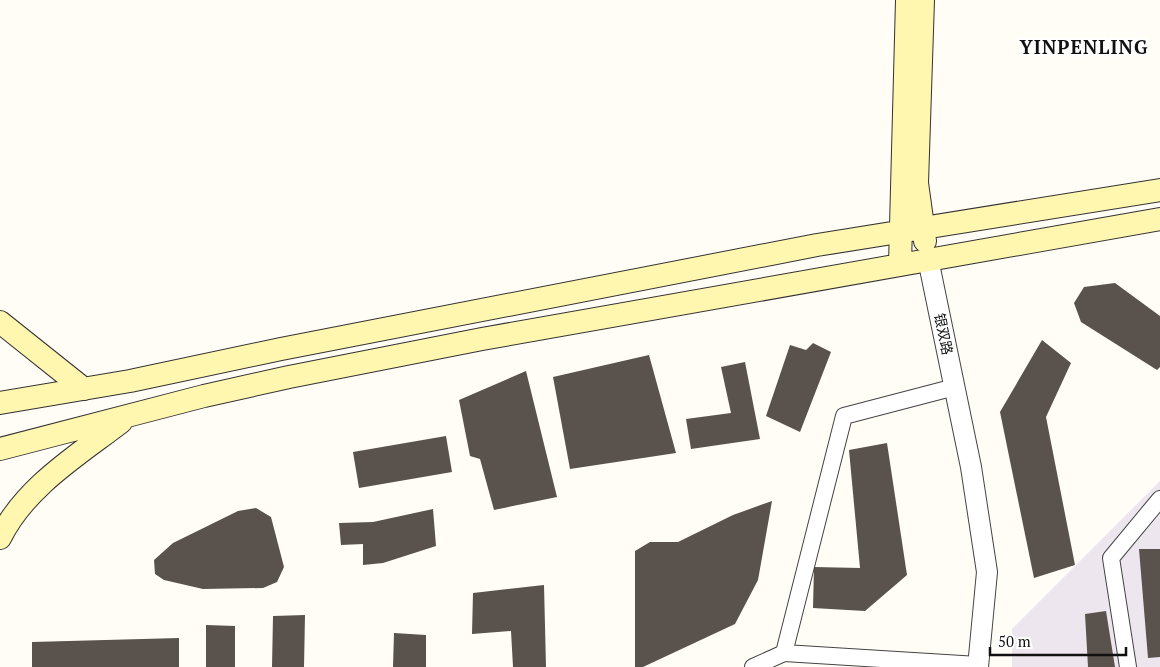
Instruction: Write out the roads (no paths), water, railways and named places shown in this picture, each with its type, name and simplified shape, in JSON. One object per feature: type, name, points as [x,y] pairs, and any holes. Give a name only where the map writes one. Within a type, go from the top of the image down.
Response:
[{"type":"main road","points":[[900,264],[907,0]]},
{"type":"main road","name":"银双路","points":[[923,0],[917,183],[928,260]]},
{"type":"main road","points":[[0,402],[84,389],[900,230],[1160,190]]},
{"type":"main road","points":[[0,449],[204,396],[318,371],[900,264],[1160,219]]},
{"type":"main road","points":[[0,322],[84,389]]},
{"type":"main road","points":[[0,538],[6,526],[45,480],[129,416]]},
{"type":"street","name":"银双路","points":[[928,260],[971,467],[988,572],[978,666]]},
{"type":"street","points":[[784,653],[844,416],[955,387]]},
{"type":"street","points":[[1128,667],[1111,558],[1160,499]]},
{"type":"street","points":[[752,667],[784,653],[978,666]]},
{"type":"district","name":"YINPENLING","points":[[1084,46]]}]
